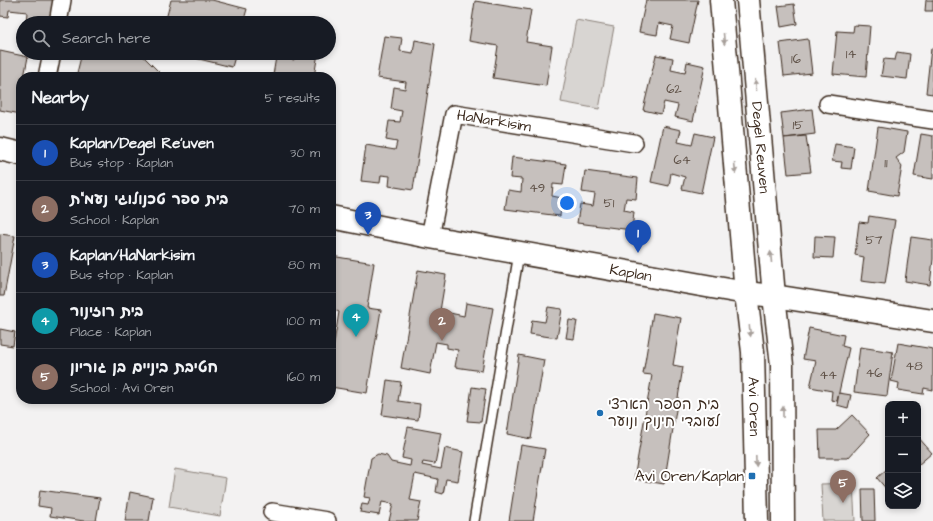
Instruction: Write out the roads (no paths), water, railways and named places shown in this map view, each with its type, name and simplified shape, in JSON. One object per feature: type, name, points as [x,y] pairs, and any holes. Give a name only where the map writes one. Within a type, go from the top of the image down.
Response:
[{"type":"street","points":[[59,16],[62,0]]},
{"type":"street","name":"Degel Reuven","points":[[721,0],[746,292]]},
{"type":"street","name":"Degel Reuven","points":[[748,0],[774,296]]},
{"type":"street","points":[[48,72],[51,60]]},
{"type":"street","points":[[828,104],[933,120]]},
{"type":"street","name":"HaNarkisim","points":[[430,237],[454,114],[634,143]]},
{"type":"street","points":[[0,150],[16,153]]},
{"type":"street","name":"Kaplan","points":[[336,218],[430,237],[746,292],[933,321]]},
{"type":"street","name":"Avi Oren","points":[[746,292],[753,352],[757,521]]},
{"type":"street","name":"Avi Oren","points":[[774,296],[782,365],[783,521]]},
{"type":"street","points":[[272,512],[327,521]]},
{"type":"lane","points":[[474,521],[520,253]]},
{"type":"place","name":"Kaplan/HaNarkisim","points":[[368,235]]},
{"type":"place","name":"Kaplan/Degel Re'uven","points":[[638,253]]},
{"type":"place","name":"בית רוזינור","points":[[356,337]]},
{"type":"place","name":"בית ספר טכנולוגי נעמ\"ת","points":[[442,341]]},
{"type":"place","name":"בית הספר הארצי לעובדי חינוך ונוער","points":[[600,413]]},
{"type":"place","name":"Avi Oren/Kaplan","points":[[752,476]]},
{"type":"place","name":"חטיבת ביניים בן גוריון","points":[[843,503]]}]
